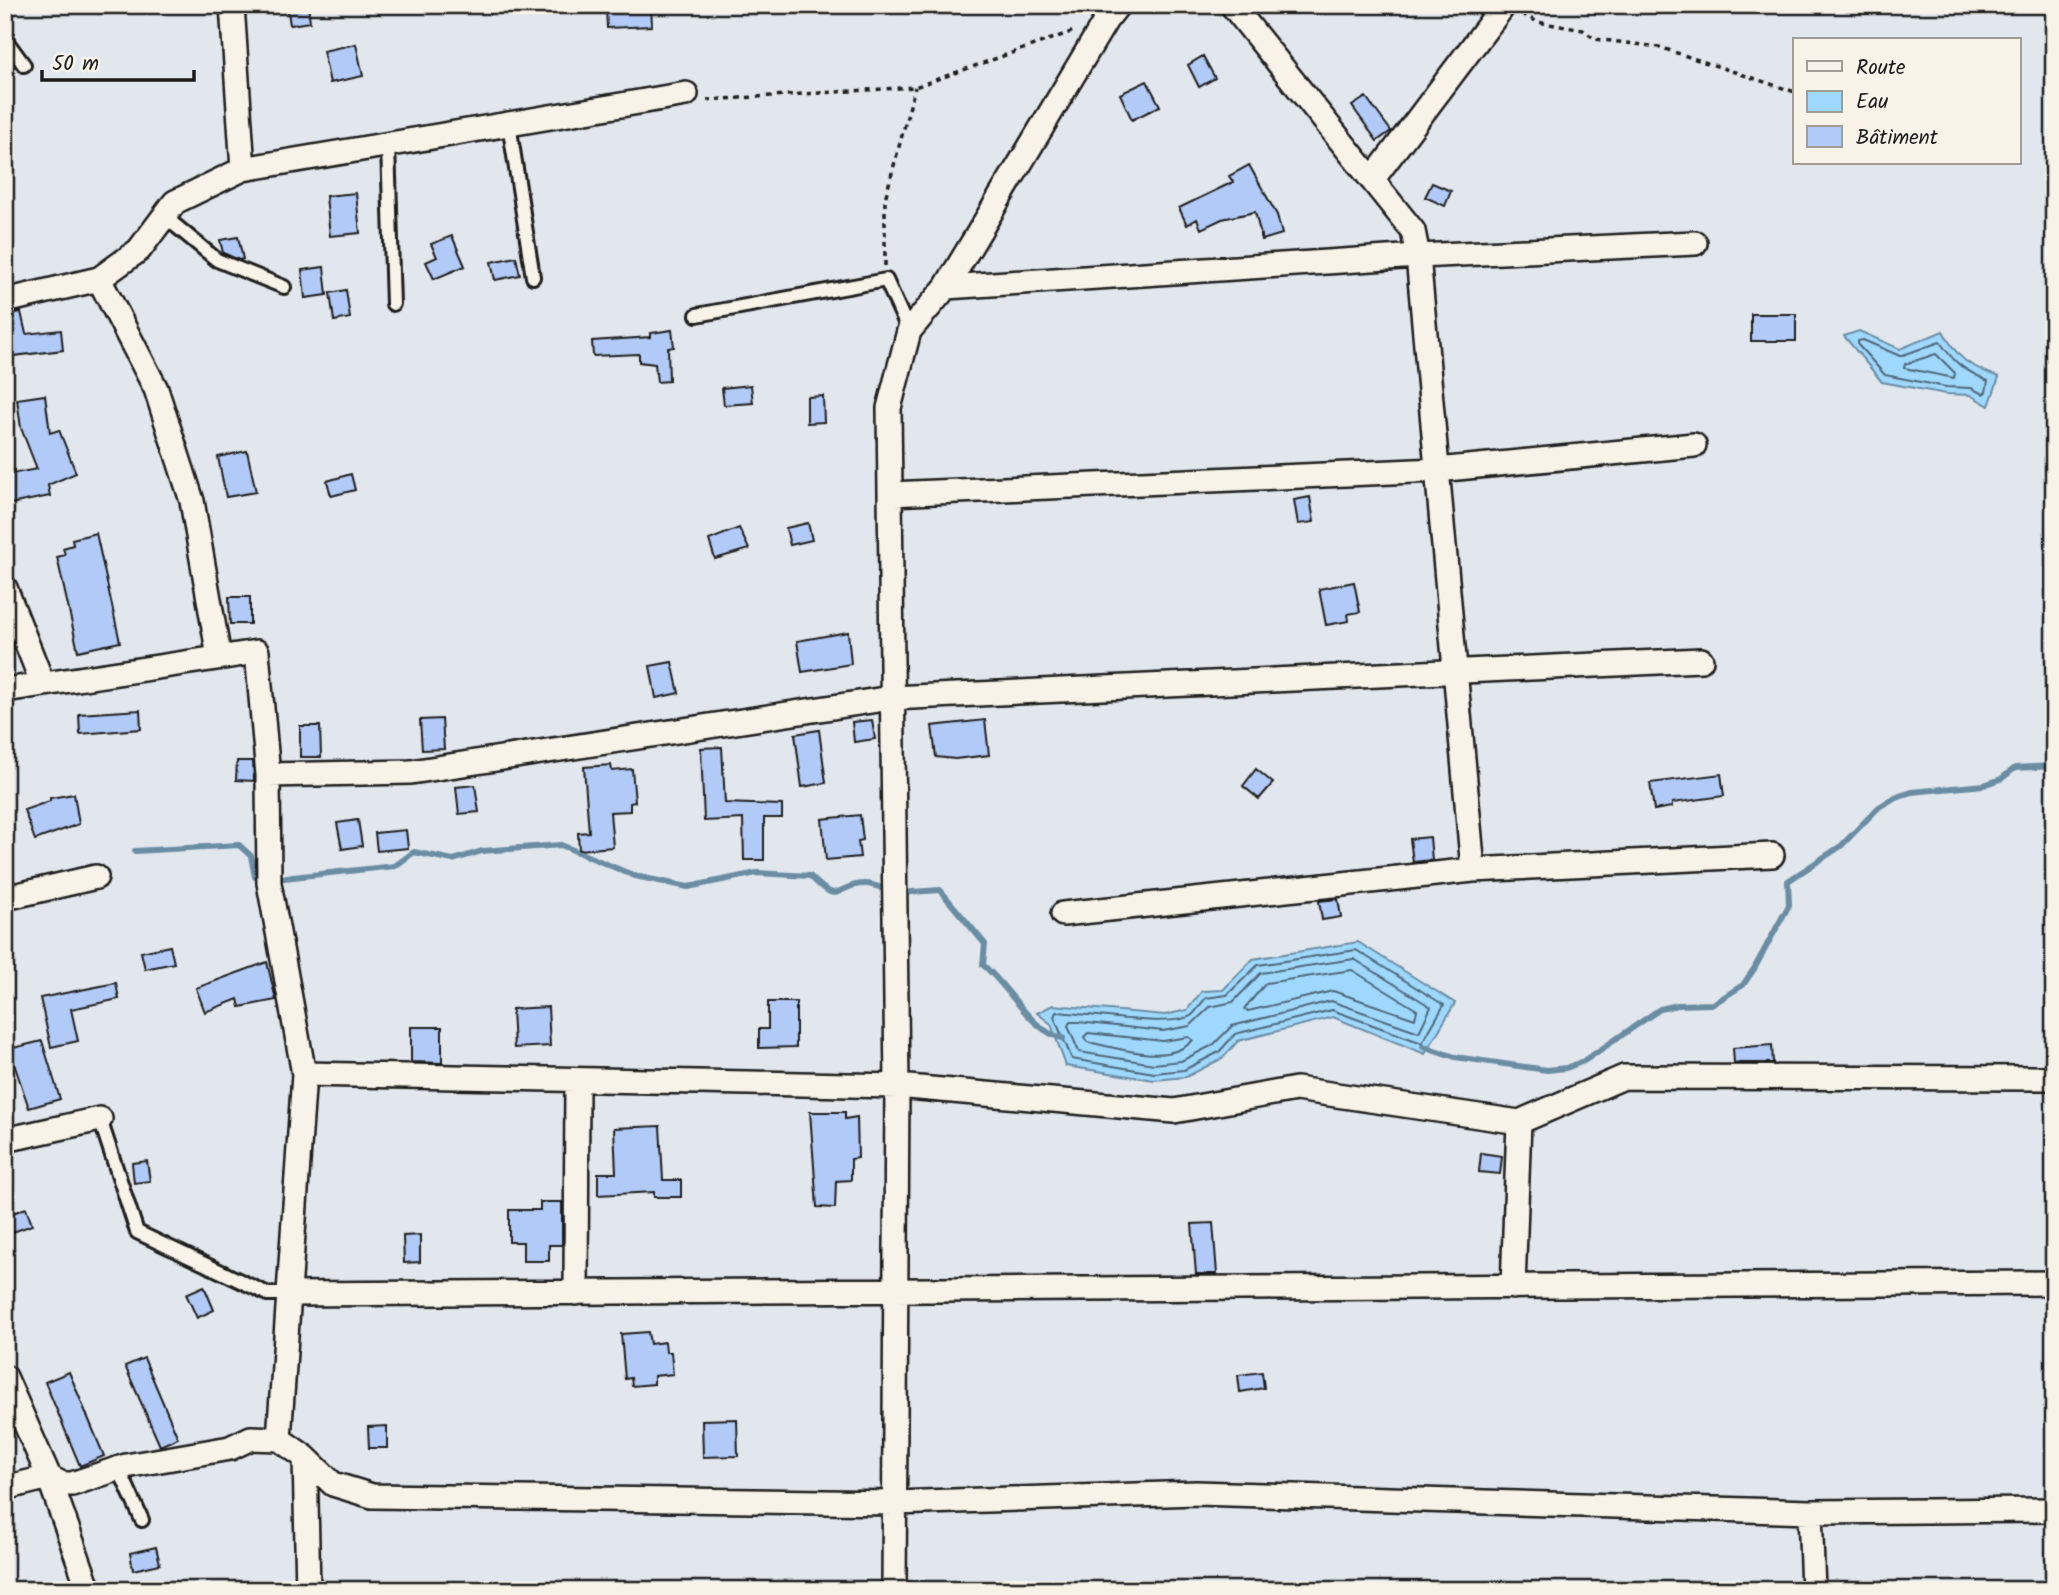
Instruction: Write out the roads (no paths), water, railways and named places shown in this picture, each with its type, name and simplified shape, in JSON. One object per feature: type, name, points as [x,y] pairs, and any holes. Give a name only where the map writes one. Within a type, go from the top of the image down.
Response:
[{"type":"street","points":[[232,5],[243,169]]},
{"type":"street","points":[[1232,5],[1413,231],[1418,257],[1474,870]]},
{"type":"street","points":[[1372,180],[1504,6]]},
{"type":"street","points":[[894,1590],[897,1086],[889,408],[909,331],[946,287],[1112,13]]},
{"type":"street","points":[[5,301],[99,279],[139,250],[175,202],[243,169],[686,94]]},
{"type":"street","points":[[946,287],[1418,257],[1695,243]]},
{"type":"street","points":[[99,279],[156,389],[192,500],[219,657]]},
{"type":"street","points":[[890,494],[1437,470],[1694,445]]},
{"type":"street","points":[[5,588],[42,682]]},
{"type":"street","points":[[5,690],[42,682],[257,652],[268,775],[269,879],[304,1074],[279,1439]]},
{"type":"street","points":[[268,775],[411,772],[891,698],[1701,660]]},
{"type":"street","points":[[1063,914],[1474,870],[1772,855]]},
{"type":"street","points":[[5,898],[96,877]]},
{"type":"street","points":[[304,1074],[897,1086],[1174,1111],[1296,1089],[1519,1122],[1624,1077],[2054,1078]]},
{"type":"street","points":[[576,1293],[577,1080]]},
{"type":"street","points":[[5,1140],[100,1119]]},
{"type":"street","points":[[1513,1287],[1519,1122]]},
{"type":"street","points":[[291,1294],[2054,1283]]},
{"type":"street","points":[[5,1377],[48,1477],[89,1590]]},
{"type":"street","points":[[5,1488],[48,1477],[62,1484],[72,1484],[166,1457],[230,1448],[250,1438],[279,1439],[305,1457],[333,1483],[372,1496],[894,1503],[1196,1493],[1810,1512],[2054,1510]]},
{"type":"street","points":[[305,1457],[308,1590]]},
{"type":"street","points":[[1810,1512],[1813,1590]]},
{"type":"lane","points":[[5,39],[24,65]]},
{"type":"lane","points":[[509,124],[533,277]]},
{"type":"lane","points":[[388,145],[393,304]]},
{"type":"lane","points":[[164,216],[217,260],[284,286]]},
{"type":"lane","points":[[697,315],[886,280],[909,331]]},
{"type":"lane","points":[[100,1119],[137,1232],[268,1294],[291,1294]]},
{"type":"lane","points":[[119,1469],[142,1520]]},
{"type":"water","points":[[1859,331],[1900,349],[1943,331],[1965,361],[1999,377],[1989,406],[1970,395],[1946,394],[1882,382],[1844,336]]},
{"type":"water","points":[[1358,942],[1455,1003],[1425,1054],[1333,1017],[1238,1041],[1223,1058],[1186,1077],[1154,1080],[1066,1066],[1051,1024],[1037,1013],[1053,1005],[1165,1015],[1187,1010],[1202,991],[1223,990],[1253,959]]},
{"type":"waterway","points":[[1423,1046],[1455,1057],[1547,1070],[1566,1068],[1584,1061],[1660,1009],[1678,1005],[1713,1004],[1743,985],[1754,969],[1789,905],[1788,881],[1841,846],[1879,807],[1912,792],[1984,785],[2001,779],[2015,768],[2054,766]]},
{"type":"waterway","points":[[135,851],[239,845],[251,856],[255,877],[263,880]]},
{"type":"waterway","points":[[274,879],[395,866],[414,852],[453,860],[482,851],[561,845],[635,876],[688,887],[757,873],[810,876],[820,886],[834,893],[866,884],[888,890]]},
{"type":"waterway","points":[[899,893],[940,890],[985,944],[983,965],[1030,1018],[1052,1034],[1063,1038]]}]
